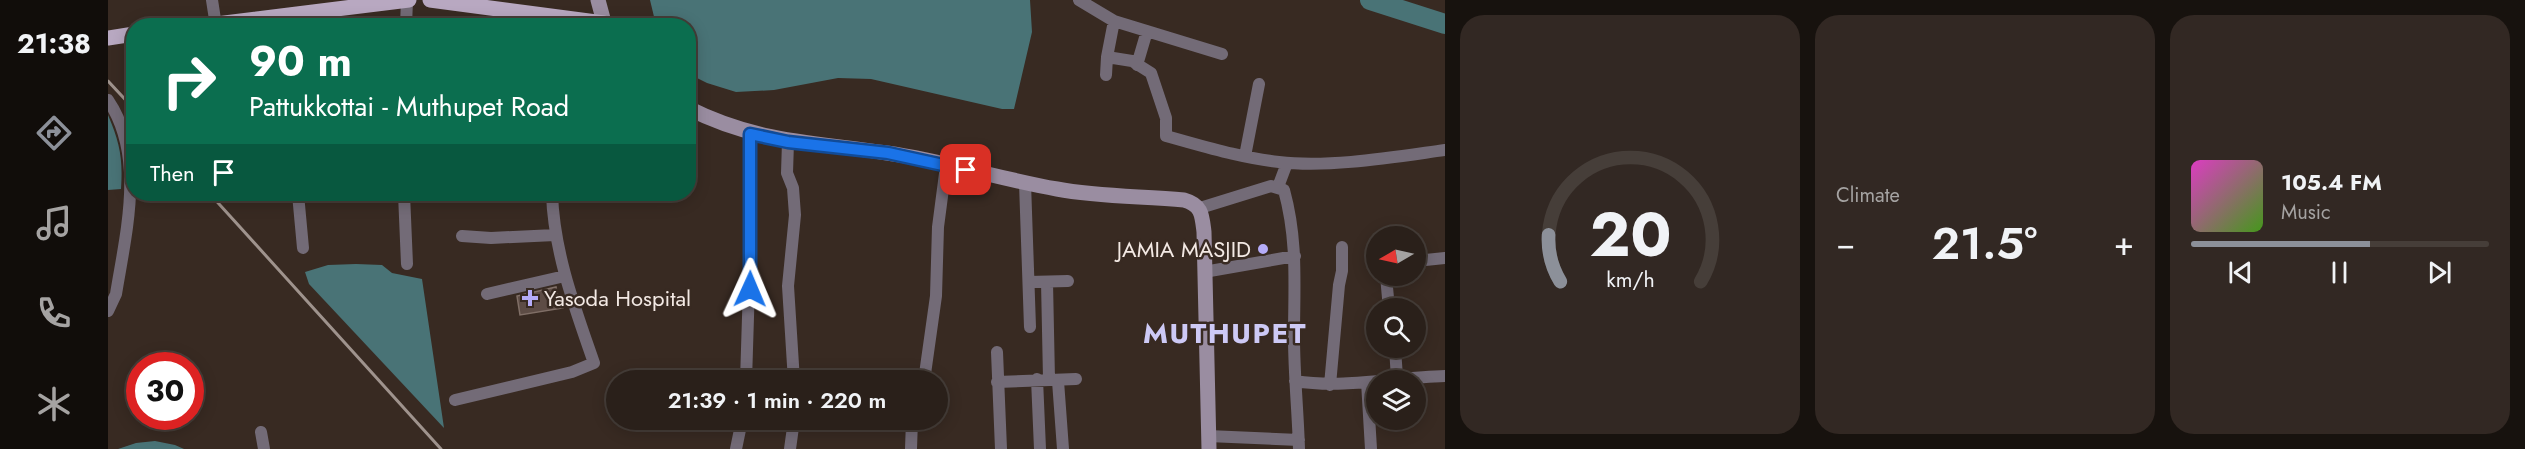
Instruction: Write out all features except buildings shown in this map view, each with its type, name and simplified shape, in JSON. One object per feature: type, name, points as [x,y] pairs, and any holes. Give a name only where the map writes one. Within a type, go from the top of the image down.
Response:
[{"type":"main road","points":[[301,18],[326,5],[408,0]]},
{"type":"main road","points":[[435,0],[559,18]]},
{"type":"main road","points":[[598,0],[600,18]]},
{"type":"main road","points":[[109,37],[126,35]]},
{"type":"main road","points":[[696,111],[750,134],[788,142],[888,153],[1025,183],[1096,195],[1184,200],[1195,203],[1200,208],[1204,232],[1208,442]]},
{"type":"street","points":[[212,0],[215,18]]},
{"type":"street","points":[[407,18],[408,0]]},
{"type":"street","points":[[1079,0],[1114,21],[1221,54]]},
{"type":"street","points":[[1106,75],[1114,21]]},
{"type":"street","points":[[1137,64],[1147,31]]},
{"type":"street","points":[[1107,57],[1137,64],[1150,73],[1166,118],[1166,136],[1245,156],[1287,163],[1371,159],[1445,150]]},
{"type":"street","points":[[1245,156],[1259,84]]},
{"type":"street","points":[[108,100],[122,126],[126,153]]},
{"type":"street","points":[[747,370],[752,221],[750,134]]},
{"type":"street","points":[[788,142],[787,173],[793,188],[795,215],[788,286],[793,370]]},
{"type":"street","points":[[1278,188],[1287,163]]},
{"type":"street","points":[[926,370],[936,296],[938,227],[946,166]]},
{"type":"street","points":[[1025,183],[1030,327]]},
{"type":"street","points":[[1200,208],[1271,186],[1284,190],[1291,214],[1295,256],[1295,381],[1299,444],[1208,442]]},
{"type":"street","points":[[108,311],[116,294],[127,201]]},
{"type":"street","points":[[299,201],[303,248]]},
{"type":"street","points":[[404,201],[407,264]]},
{"type":"street","points":[[455,400],[572,372],[594,363],[565,276],[555,235],[553,201]]},
{"type":"street","points":[[462,236],[491,238],[555,235]]},
{"type":"street","points":[[1330,385],[1342,272],[1342,247]]},
{"type":"street","points":[[1204,272],[1295,256]]},
{"type":"street","points":[[1426,260],[1445,258]]},
{"type":"street","points":[[487,294],[565,276]]},
{"type":"street","points":[[1029,282],[1068,281]]},
{"type":"street","points":[[1040,449],[1048,380],[1047,282]]},
{"type":"street","points":[[996,352],[1002,419],[1001,449]]},
{"type":"street","points":[[1426,377],[1445,376]]},
{"type":"street","points":[[997,382],[1076,379]]},
{"type":"street","points":[[1048,380],[1063,449]]},
{"type":"street","points":[[1295,381],[1330,385],[1366,382]]},
{"type":"street","points":[[736,449],[740,430]]},
{"type":"street","points":[[790,449],[793,430]]},
{"type":"street","points":[[911,449],[912,430]]},
{"type":"street","points":[[1370,430],[1371,449]]},
{"type":"street","points":[[261,432],[264,449]]},
{"type":"water","points":[[650,0],[1030,0],[1032,32],[1014,109],[1002,109],[871,79],[838,78],[774,90],[736,92],[696,78],[696,18],[654,18]]},
{"type":"water","points":[[108,115],[120,151],[121,189],[108,190]]},
{"type":"water","points":[[328,265],[382,265],[392,273],[422,279],[444,428],[309,284],[305,272]]},
{"type":"water","points":[[155,441],[184,449],[118,449],[136,443]]},
{"type":"waterway","points":[[1370,0],[1445,24]]},
{"type":"railway","points":[[108,81],[126,100]]},
{"type":"railway","points":[[216,201],[441,449]]},
{"type":"place","name":"JAMIA MASJID","points":[[1263,249]]},
{"type":"place","name":"Yasoda Hospital","points":[[530,298]]},
{"type":"district","name":"MUTHUPET","points":[[1225,333]]},
{"type":"route","points":[[750,289],[752,221],[750,134],[788,142],[888,153],[966,170]]}]
